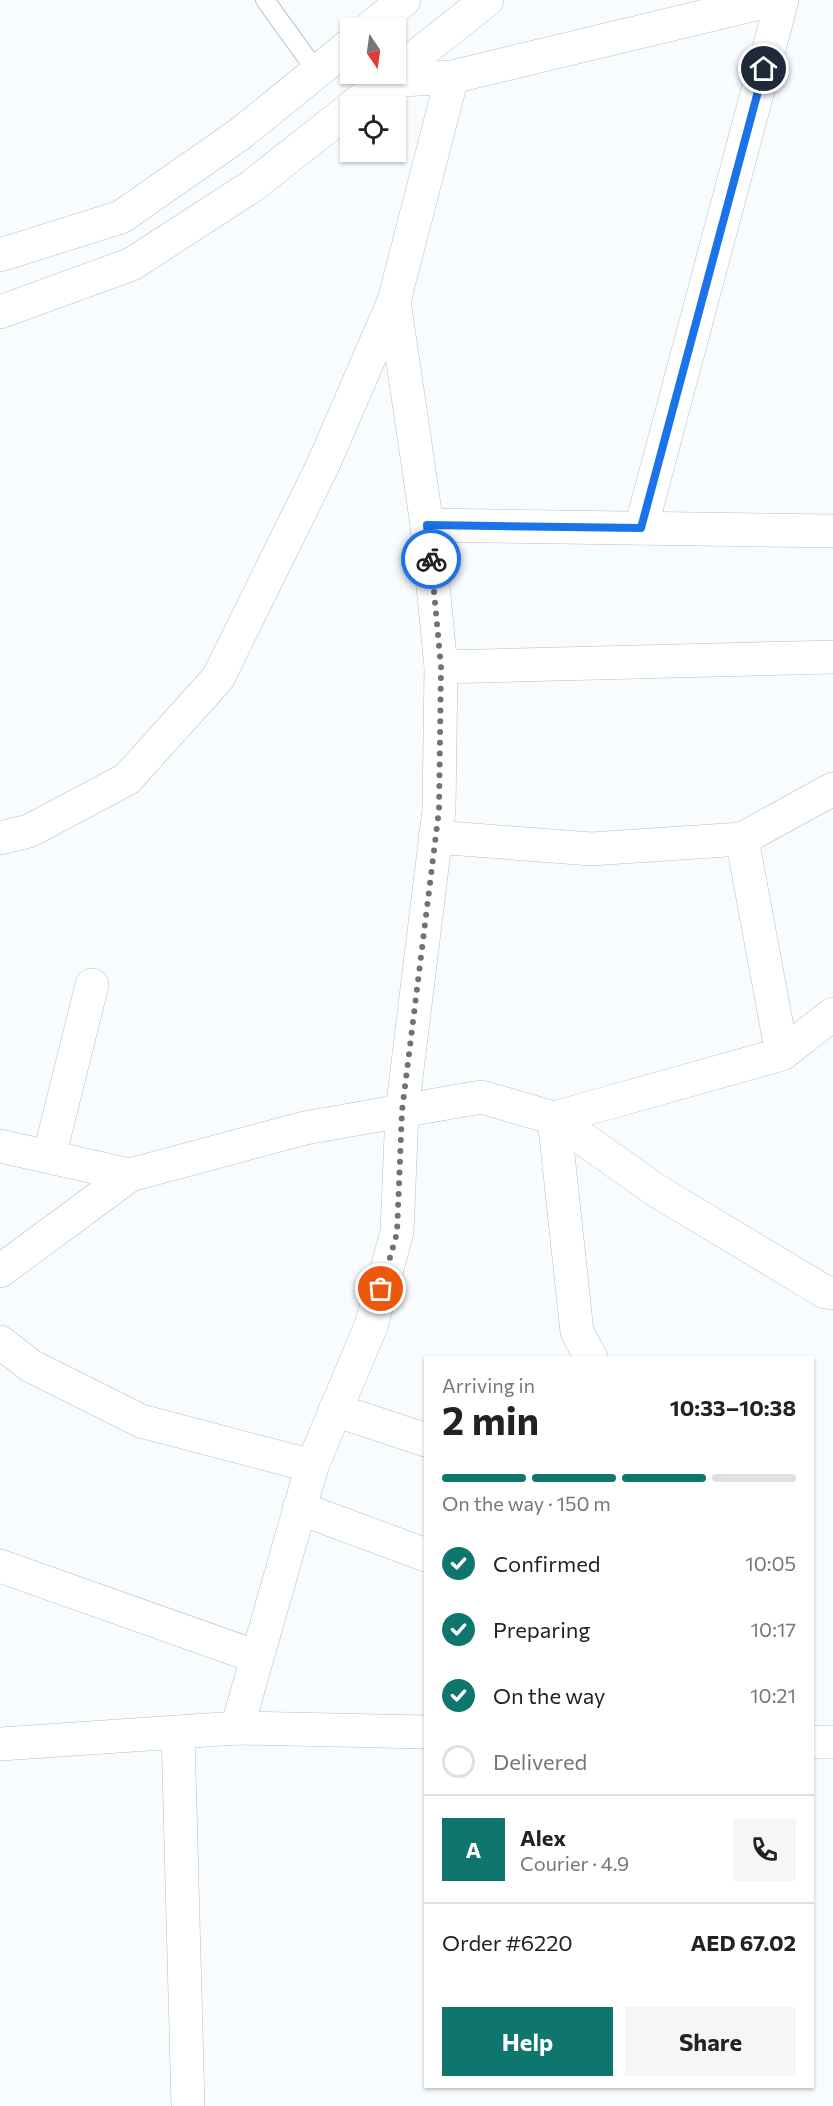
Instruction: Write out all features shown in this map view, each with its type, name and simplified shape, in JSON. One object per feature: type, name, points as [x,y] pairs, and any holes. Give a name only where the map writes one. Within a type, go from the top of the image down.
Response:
[{"type":"street","points":[[382,18],[404,0]]},
{"type":"street","points":[[406,64],[487,0]]},
{"type":"street","points":[[406,75],[452,77],[772,0]]},
{"type":"street","points":[[641,528],[782,0]]},
{"type":"street","points":[[0,255],[121,217],[240,134],[340,53]]},
{"type":"street","points":[[0,838],[29,831],[127,779],[218,678],[323,465],[394,302],[452,77]]},
{"type":"street","points":[[366,96],[381,84]]},
{"type":"street","points":[[0,312],[132,264],[252,186],[340,116]]},
{"type":"street","points":[[237,1728],[312,1466],[371,1326],[397,1233],[402,1111],[439,810],[441,667],[427,525],[394,302]]},
{"type":"street","points":[[427,525],[833,531]]},
{"type":"street","points":[[441,667],[833,657]]},
{"type":"street","points":[[435,837],[591,849],[742,839],[833,789]]},
{"type":"street","points":[[742,839],[782,1054]]},
{"type":"street","points":[[49,1157],[92,984]]},
{"type":"street","points":[[554,1119],[782,1054],[833,1014]]},
{"type":"street","points":[[0,1272],[130,1175],[305,1128],[481,1097],[554,1119],[657,1191],[825,1292],[833,1293]]},
{"type":"street","points":[[554,1119],[577,1332],[590,1356]]},
{"type":"street","points":[[0,1145],[130,1175]]},
{"type":"street","points":[[0,1342],[31,1366],[141,1421],[312,1466]]},
{"type":"street","points":[[335,1410],[424,1439]]},
{"type":"street","points":[[299,1509],[424,1553]]},
{"type":"street","points":[[0,1566],[257,1657]]},
{"type":"street","points":[[0,1744],[237,1728],[424,1732]]},
{"type":"street","points":[[178,1732],[188,2106]]},
{"type":"street","points":[[814,1742],[833,1742]]},
{"type":"lane","points":[[265,0],[317,72]]},
{"type":"way so far","points":[[381,1289],[397,1233],[402,1111],[439,810],[441,667],[431,559]]},
{"type":"route","points":[[431,559],[427,525],[641,528],[764,69]]}]
